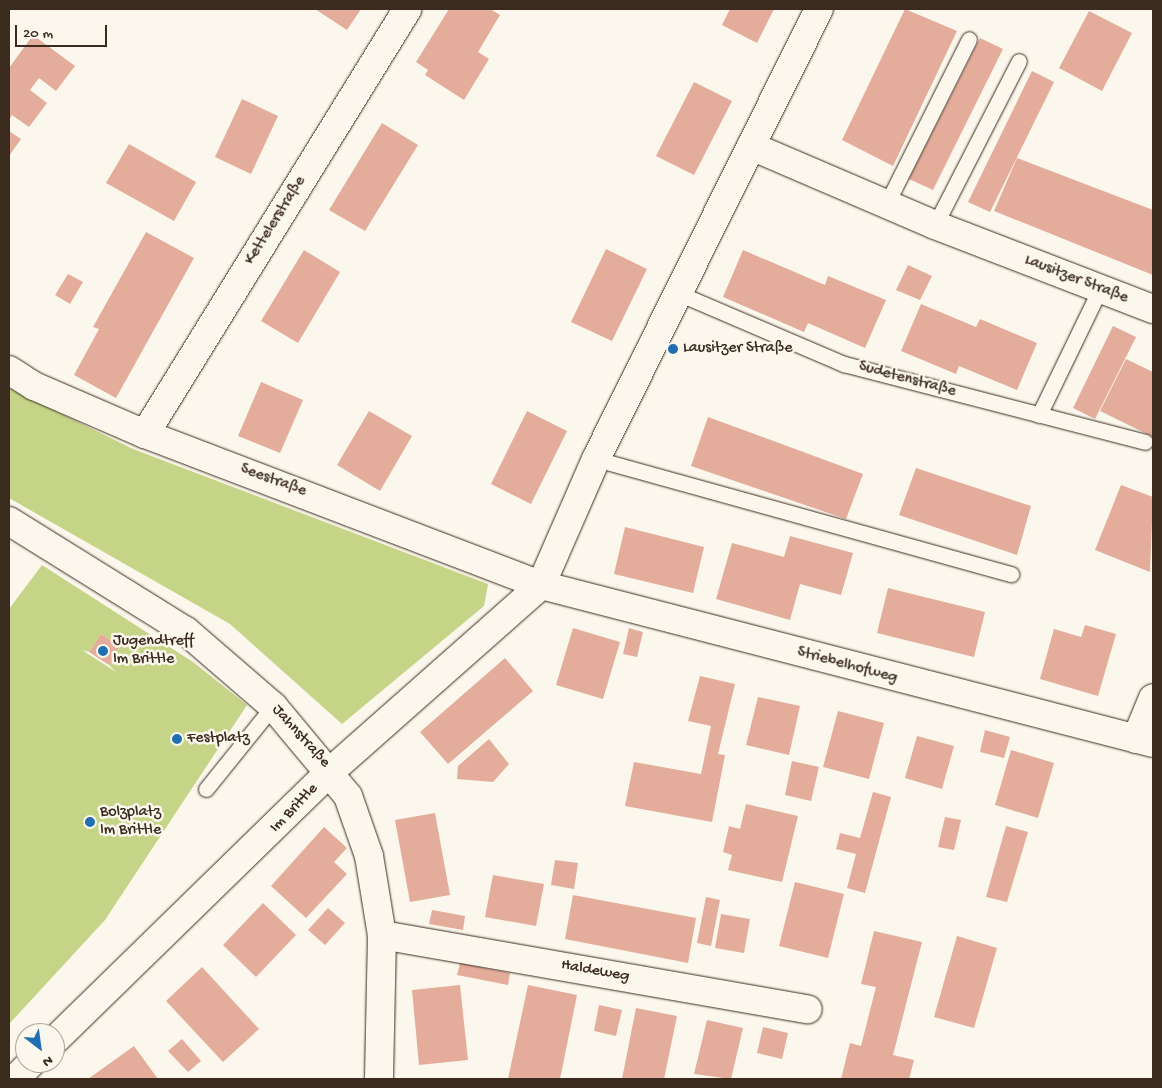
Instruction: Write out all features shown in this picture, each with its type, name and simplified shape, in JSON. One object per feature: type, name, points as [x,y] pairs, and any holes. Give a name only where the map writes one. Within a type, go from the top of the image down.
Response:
[{"type":"street","name":"Kettelerstraße","points":[[145,434],[408,9]]},
{"type":"street","points":[[541,585],[596,459],[819,9]]},
{"type":"street","name":"Lausitzer Straße","points":[[751,146],[935,225],[1153,309]]},
{"type":"street","name":"Seestraße","points":[[9,370],[34,386],[145,434],[541,585]]},
{"type":"street","name":"Jahnstraße","points":[[9,521],[186,631],[273,706],[331,771],[348,796],[362,833],[382,935],[379,1079]]},
{"type":"street","name":"Striebelhofweg","points":[[541,585],[1145,741]]},
{"type":"street","name":"Im Brittle","points":[[65,1030],[331,771],[541,585]]},
{"type":"street","points":[[1145,741],[1153,698]]},
{"type":"street","name":"Haldeweg","points":[[382,935],[808,1009]]},
{"type":"lane","points":[[887,203],[969,39]]},
{"type":"lane","points":[[935,225],[1019,61]]},
{"type":"lane","points":[[1039,414],[1100,289]]},
{"type":"lane","name":"Sudetenstraße","points":[[678,293],[844,364],[1144,442]]},
{"type":"lane","points":[[596,459],[1011,574]]},
{"type":"lane","points":[[206,789],[273,706]]},
{"type":"green space","points":[[9,388],[133,449],[488,584],[484,606],[342,724],[230,624],[9,498]]},
{"type":"green space","points":[[42,565],[193,662],[247,705],[105,920],[10,1023],[9,609]],"holes":[[[101,634],[120,646],[109,665],[116,672],[82,650],[89,652]]]},
{"type":"building","points":[[315,9],[361,9],[347,30]]},
{"type":"building","points":[[449,9],[490,9],[500,15],[478,52],[489,59],[464,100],[425,75],[428,70],[416,62]]},
{"type":"building","points":[[730,9],[774,9],[757,43],[722,25]]},
{"type":"building","points":[[905,9],[957,31],[893,166],[842,140]]},
{"type":"building","points":[[1089,11],[1132,33],[1102,91],[1059,68]]},
{"type":"building","points":[[33,35],[75,66],[56,91],[39,78],[30,90],[47,103],[29,127],[12,115],[9,120],[9,68]]},
{"type":"building","points":[[980,38],[1003,49],[933,190],[909,179]]},
{"type":"building","points":[[1032,71],[1054,82],[990,212],[968,202]]},
{"type":"building","points":[[694,82],[732,101],[694,175],[656,156]]},
{"type":"building","points":[[242,99],[278,116],[251,174],[215,157]]},
{"type":"building","points":[[382,123],[418,145],[365,231],[329,210]]},
{"type":"building","points":[[9,131],[21,139],[9,156]]},
{"type":"building","points":[[129,144],[196,182],[174,221],[106,183]]},
{"type":"building","points":[[1017,158],[1153,210],[1153,275],[994,211]]},
{"type":"building","points":[[146,232],[194,258],[116,398],[74,375],[99,329],[93,327]]},
{"type":"building","points":[[606,249],[647,269],[612,341],[571,322]]},
{"type":"building","points":[[304,250],[340,272],[298,343],[261,321]]},
{"type":"building","points":[[743,250],[825,285],[828,276],[886,300],[865,348],[808,323],[804,332],[723,297]]},
{"type":"building","points":[[908,265],[932,276],[920,300],[896,290]]},
{"type":"building","points":[[68,274],[83,282],[70,304],[55,295]]},
{"type":"building","points":[[921,304],[976,327],[980,319],[1037,343],[1017,390],[959,366],[956,374],[901,351]]},
{"type":"building","points":[[1113,326],[1136,337],[1095,419],[1073,408]]},
{"type":"building","points":[[1126,359],[1153,372],[1153,437],[1100,411]]},
{"type":"building","points":[[261,382],[303,400],[280,453],[238,436]]},
{"type":"building","points":[[369,411],[412,436],[380,491],[337,465]]},
{"type":"building","points":[[527,411],[567,431],[531,504],[491,484]]},
{"type":"building","points":[[708,417],[863,474],[846,519],[691,466]]},
{"type":"building","points":[[916,468],[1031,506],[1017,555],[899,515]]},
{"type":"building","points":[[1121,485],[1153,497],[1150,572],[1095,550]]},
{"type":"building","points":[[625,527],[704,547],[693,593],[614,574]]},
{"type":"building","points":[[790,536],[853,553],[841,595],[800,584],[790,620],[716,599],[732,543],[784,557]]},
{"type":"building","points":[[888,588],[985,612],[974,657],[877,633]]},
{"type":"building","points":[[1085,625],[1116,634],[1098,696],[1040,679],[1054,629],[1081,637]]},
{"type":"building","points":[[573,628],[620,642],[603,699],[556,685]]},
{"type":"building","points":[[629,628],[643,632],[637,657],[623,654]]},
{"type":"building","name":"Jugendtreff Im Brittle","points":[[101,634],[120,646],[109,665],[89,652]]},
{"type":"building","points":[[505,658],[533,691],[448,764],[420,732]]},
{"type":"building","points":[[700,676],[735,684],[718,754],[725,755],[712,822],[625,806],[634,762],[701,774],[711,726],[688,721]]},
{"type":"building","points":[[758,697],[800,706],[789,755],[746,745]]},
{"type":"building","points":[[838,711],[884,723],[869,779],[823,767]]},
{"type":"building","points":[[985,730],[1010,737],[1004,758],[980,752]]},
{"type":"building","points":[[917,736],[954,746],[942,789],[905,778]]},
{"type":"building","points":[[489,739],[509,764],[493,782],[457,779],[458,766]]},
{"type":"building","points":[[1011,750],[1054,763],[1038,818],[995,805]]},
{"type":"building","points":[[792,761],[819,767],[811,801],[785,795]]},
{"type":"building","points":[[873,792],[891,797],[865,893],[847,888],[856,854],[836,849],[840,833],[860,838]]},
{"type":"building","points":[[746,804],[798,816],[782,882],[728,870],[732,855],[723,852],[729,826],[740,829]]},
{"type":"building","points":[[435,813],[450,895],[410,902],[395,820]]},
{"type":"building","points":[[945,817],[961,820],[954,850],[938,847]]},
{"type":"building","points":[[1006,826],[1028,832],[1007,902],[986,897]]},
{"type":"building","points":[[324,827],[347,848],[334,862],[347,874],[306,918],[271,886]]},
{"type":"building","points":[[555,860],[578,863],[574,889],[551,885]]},
{"type":"building","points":[[493,875],[544,884],[536,926],[485,917]]},
{"type":"building","points":[[795,882],[844,894],[828,958],[779,946]]},
{"type":"building","points":[[573,895],[696,918],[688,963],[565,939]]},
{"type":"building","points":[[706,897],[720,900],[711,946],[697,943]]},
{"type":"building","points":[[263,903],[296,935],[256,977],[223,945]]},
{"type":"building","points":[[328,908],[345,923],[325,945],[308,930]]},
{"type":"building","points":[[432,910],[465,916],[463,930],[429,924]]},
{"type":"building","points":[[721,914],[750,919],[744,953],[715,948]]},
{"type":"building","points":[[874,931],[922,942],[893,1055],[914,1060],[909,1079],[841,1079],[850,1043],[861,1046],[876,987],[861,984]]},
{"type":"building","points":[[957,936],[997,948],[974,1028],[934,1017]]},
{"type":"building","points":[[460,963],[510,973],[508,985],[457,975]]},
{"type":"building","points":[[202,967],[259,1029],[223,1062],[166,1001]]},
{"type":"building","points":[[460,985],[468,1060],[419,1065],[412,990]]},
{"type":"building","points":[[528,985],[577,995],[560,1079],[508,1079]]},
{"type":"building","points":[[599,1005],[622,1010],[616,1036],[594,1031]]},
{"type":"building","points":[[636,1008],[677,1016],[664,1079],[622,1079]]},
{"type":"building","points":[[707,1020],[743,1028],[731,1079],[694,1074]]},
{"type":"building","points":[[763,1027],[788,1033],[782,1059],[757,1053]]},
{"type":"building","points":[[182,1039],[201,1061],[188,1072],[168,1051]]},
{"type":"building","points":[[134,1046],[158,1079],[88,1079]]},
{"type":"place","name":"Lausitzer Straße","points":[[673,349]]},
{"type":"place","name":"Jugendtreff Im Brittle","points":[[103,651]]},
{"type":"place","name":"Festplatz","points":[[177,739]]},
{"type":"place","name":"Bolzplatz Im Brittle","points":[[90,822]]}]
